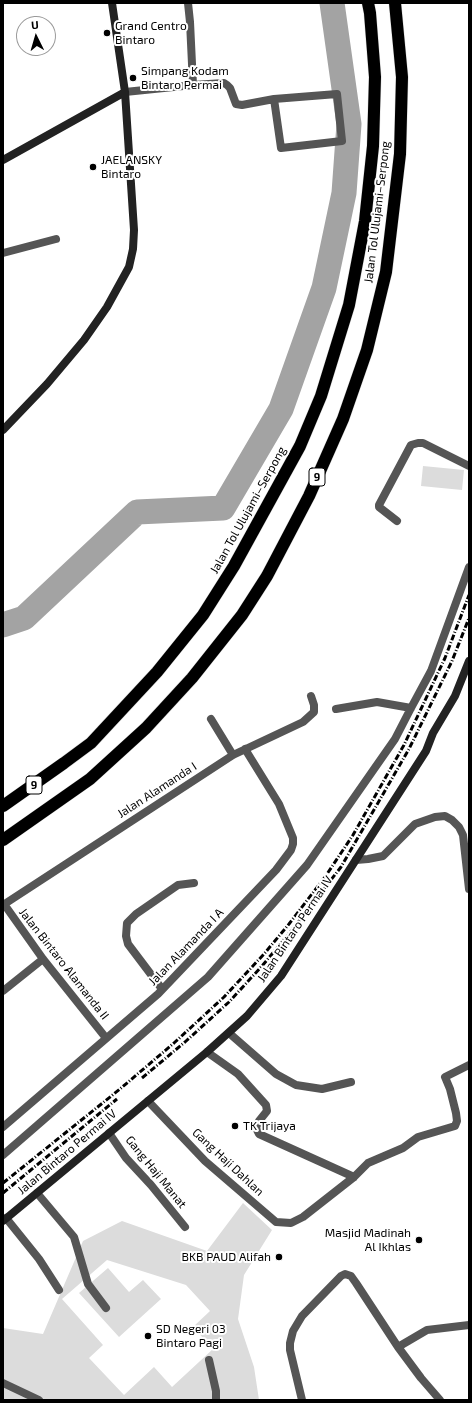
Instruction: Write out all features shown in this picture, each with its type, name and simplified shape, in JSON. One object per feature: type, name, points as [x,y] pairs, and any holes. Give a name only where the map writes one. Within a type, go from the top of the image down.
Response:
[{"type":"highway","name":"Jalan Tol Ulujami–Serpong","points":[[3,806],[91,743],[157,672],[203,615],[234,566],[300,446],[321,396],[349,305],[365,221],[372,146],[375,77],[368,3]]},
{"type":"highway","name":"Jalan Tol Ulujami–Serpong","points":[[3,840],[90,779],[146,728],[192,678],[242,615],[267,576],[309,496],[343,419],[367,350],[386,272],[400,154],[402,77],[395,3]]},
{"type":"street","points":[[3,430],[48,384],[84,340],[107,307],[129,267],[133,249],[134,230],[125,92],[112,3]]},
{"type":"street","points":[[188,3],[193,85]]},
{"type":"street","points":[[3,160],[125,92],[193,85],[227,85],[230,88],[236,104],[239,105],[274,99],[337,94],[342,141],[281,148],[274,99]]},
{"type":"street","points":[[3,253],[56,239]]},
{"type":"street","points":[[397,521],[378,506],[411,445],[423,443],[469,466]]},
{"type":"street","points":[[3,1155],[208,977],[307,865],[395,738],[431,671],[469,567]]},
{"type":"street","name":"Jalan Bintaro Permai IV","points":[[5,1219],[207,1052],[248,1016],[281,976],[426,751],[434,733],[455,696],[469,661]]},
{"type":"street","name":"Jalan Alamanda I","points":[[3,904],[233,755],[307,719],[314,712],[314,705],[310,696]]},
{"type":"street","points":[[336,709],[377,702],[411,708]]},
{"type":"street","points":[[211,719],[233,755]]},
{"type":"street","name":"Jalan Alamanda I A","points":[[3,1127],[162,989],[276,870],[292,848],[293,838],[279,804],[245,749]]},
{"type":"street","points":[[356,860],[382,856],[415,824],[435,817],[445,816],[459,827],[463,835],[469,889]]},
{"type":"street","points":[[162,989],[128,944],[126,936],[127,923],[136,914],[178,886],[194,883]]},
{"type":"street","name":"Jalan Bintaro Alamanda II","points":[[3,904],[43,959],[106,1038]]},
{"type":"street","points":[[3,991],[43,959]]},
{"type":"street","points":[[229,1033],[276,1074],[296,1085],[322,1089],[351,1082]]},
{"type":"street","points":[[207,1052],[238,1074],[266,1105],[267,1110],[258,1121],[256,1128],[259,1134],[354,1177],[368,1163],[403,1148],[418,1137],[455,1126],[457,1118],[456,1113],[450,1089],[445,1077],[469,1065]]},
{"type":"street","name":"Gang Haji Dahlan","points":[[148,1101],[205,1162],[276,1222],[291,1223],[303,1217],[354,1177]]},
{"type":"street","name":"Gang Haji Manat","points":[[109,1133],[126,1158],[151,1185],[185,1227]]},
{"type":"street","points":[[36,1193],[74,1237],[88,1284],[106,1308]]},
{"type":"street","points":[[5,1219],[39,1260],[59,1290]]},
{"type":"street","points":[[302,1400],[290,1350],[293,1331],[302,1316],[343,1275],[347,1274],[351,1276],[356,1283],[398,1347],[421,1378],[440,1400]]},
{"type":"street","points":[[398,1347],[427,1330],[469,1325]]},
{"type":"street","points":[[209,1360],[216,1391],[216,1400]]},
{"type":"street","points":[[3,1383],[39,1400]]},
{"type":"shaded area","points":[[423,466],[464,470],[462,490],[421,486]]},
{"type":"shaded area","points":[[243,1203],[272,1230],[244,1275],[238,1319],[254,1367],[259,1400],[3,1400],[3,1328],[43,1334],[83,1241],[122,1221],[207,1251]],"holes":[[[107,1260],[186,1285],[210,1311],[193,1327],[213,1349],[172,1387],[154,1367],[124,1395],[89,1358],[103,1345],[62,1299]]]},
{"type":"shaded area","points":[[108,1268],[129,1292],[143,1280],[161,1299],[119,1337],[79,1293]]},
{"type":"waterway","points":[[3,625],[24,618],[137,512],[223,508],[281,409],[324,288],[344,193],[349,124],[332,3]]},
{"type":"railway","points":[[3,1183],[120,1089],[174,1043],[224,997],[264,954],[289,924],[325,877],[353,835],[404,745],[445,658],[469,595]]},
{"type":"railway","points":[[142,1078],[229,1002],[292,930],[341,867],[409,749],[452,661],[469,618]]},
{"type":"railway","points":[[3,1193],[117,1099]]},
{"type":"place","name":"Grand Centro Bintaro","points":[[107,33]]},
{"type":"place","name":"Simpang Kodam Bintaro Permai","points":[[133,78]]},
{"type":"place","name":"JAELANSKY Bintaro","points":[[93,167]]},
{"type":"place","name":"TK Trijaya","points":[[235,1126]]},
{"type":"place","name":"Masjid Madinah Al Ikhlas","points":[[419,1240]]},
{"type":"place","name":"BKB PAUD Alifah","points":[[279,1257]]},
{"type":"place","name":"SD Negeri 03 Bintaro Pagi","points":[[148,1336]]}]
